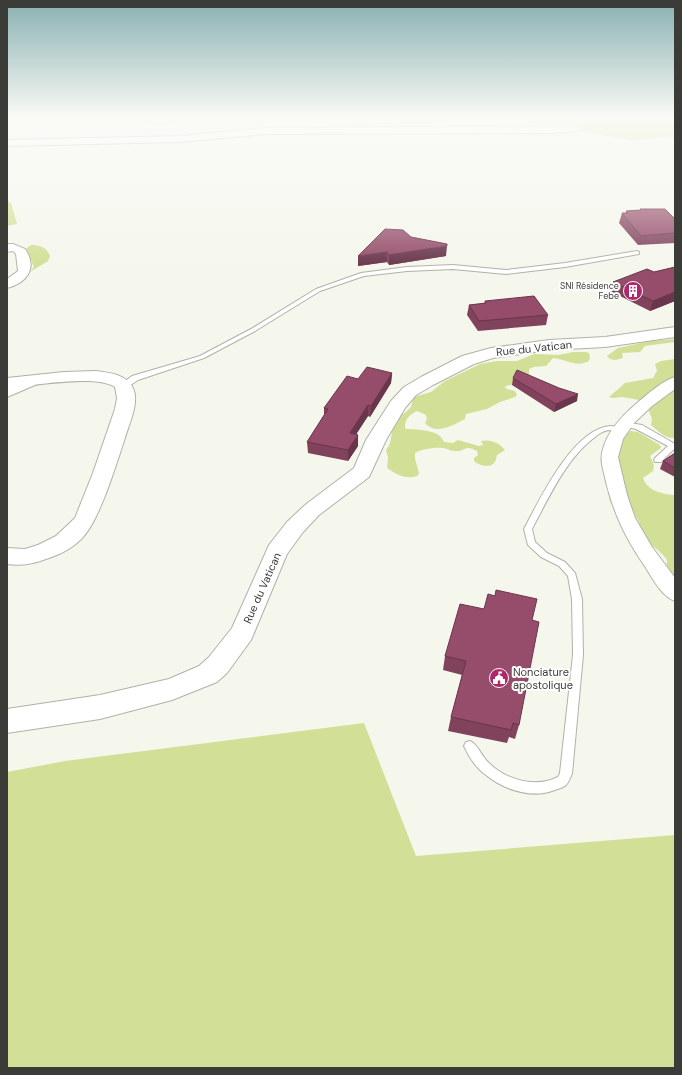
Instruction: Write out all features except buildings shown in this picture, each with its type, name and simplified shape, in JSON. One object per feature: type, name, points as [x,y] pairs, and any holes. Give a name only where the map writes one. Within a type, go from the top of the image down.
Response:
[{"type":"street","points":[[7,248],[12,247],[22,252],[25,258],[24,272],[16,280],[7,284]]},
{"type":"street","name":"Rue du Vatican","points":[[7,721],[107,705],[172,689],[208,674],[218,665],[242,633],[277,551],[295,527],[312,510],[362,472],[376,440],[398,406],[410,392],[427,381],[468,360],[491,353],[529,347],[604,342],[675,332]]},
{"type":"street","points":[[7,383],[30,382],[77,376],[97,377],[110,379],[123,386],[126,398],[108,465],[86,518],[79,528],[60,544],[48,550],[25,556],[7,556]]},
{"type":"street","points":[[7,392],[30,382]]},
{"type":"street","points":[[675,382],[640,408],[624,427],[611,449],[610,464],[622,510],[631,528],[662,576],[675,593]]},
{"type":"lane","points":[[123,386],[135,378],[202,357],[253,330],[318,290],[330,284],[363,274],[407,268],[453,267],[506,272],[565,265],[637,253]]},
{"type":"lane","points":[[470,746],[478,760],[490,772],[504,781],[536,788],[549,787],[562,781],[566,774],[578,655],[577,598],[572,575],[562,564],[544,555],[531,543],[528,529],[570,457],[593,434],[605,428],[639,427],[673,446],[658,460]]},
{"type":"green space","points":[[8,201],[11,203],[17,224],[7,226]]},
{"type":"green space","points":[[31,245],[42,247],[47,250],[50,256],[48,261],[30,272],[34,267],[24,250]]},
{"type":"green space","points":[[675,339],[675,342],[645,346],[640,352],[622,353],[623,358],[615,360],[610,359],[607,356],[618,348],[650,341]]},
{"type":"green space","points":[[573,352],[589,353],[589,361],[580,364],[553,358],[546,366],[529,369],[529,377],[516,384],[505,387],[515,391],[517,395],[515,397],[500,402],[487,409],[466,414],[465,419],[450,426],[439,429],[429,427],[425,423],[427,419],[426,415],[417,411],[407,419],[405,424],[406,429],[424,430],[434,433],[441,437],[444,442],[453,443],[458,440],[479,446],[483,445],[481,441],[491,441],[500,445],[505,450],[497,455],[493,464],[486,466],[480,465],[474,461],[474,458],[478,455],[477,451],[470,448],[452,451],[444,448],[430,448],[415,453],[419,473],[417,476],[405,477],[387,468],[388,458],[386,450],[390,441],[394,423],[411,407],[413,398],[431,392],[445,381],[480,364],[497,361],[517,361],[534,354],[558,355]]},
{"type":"green space","points":[[675,359],[675,438],[671,438],[662,434],[651,425],[652,419],[645,401],[622,397],[609,397],[625,383],[653,378],[657,371],[655,364],[661,361]]},
{"type":"green space","points":[[631,431],[638,432],[660,445],[661,448],[650,456],[654,465],[653,471],[643,478],[652,489],[665,494],[675,495],[675,576],[666,568],[667,560],[665,557],[645,538],[638,520],[629,512],[615,507],[610,501],[609,492],[619,444]]},
{"type":"green space","points":[[364,723],[416,856],[675,835],[675,1068],[7,1068],[7,772],[65,761]]},
{"type":"place","name":"SNI Résidence Febe","points":[[633,291]]},
{"type":"place","name":"Nonciature apostolique","points":[[499,678]]}]
